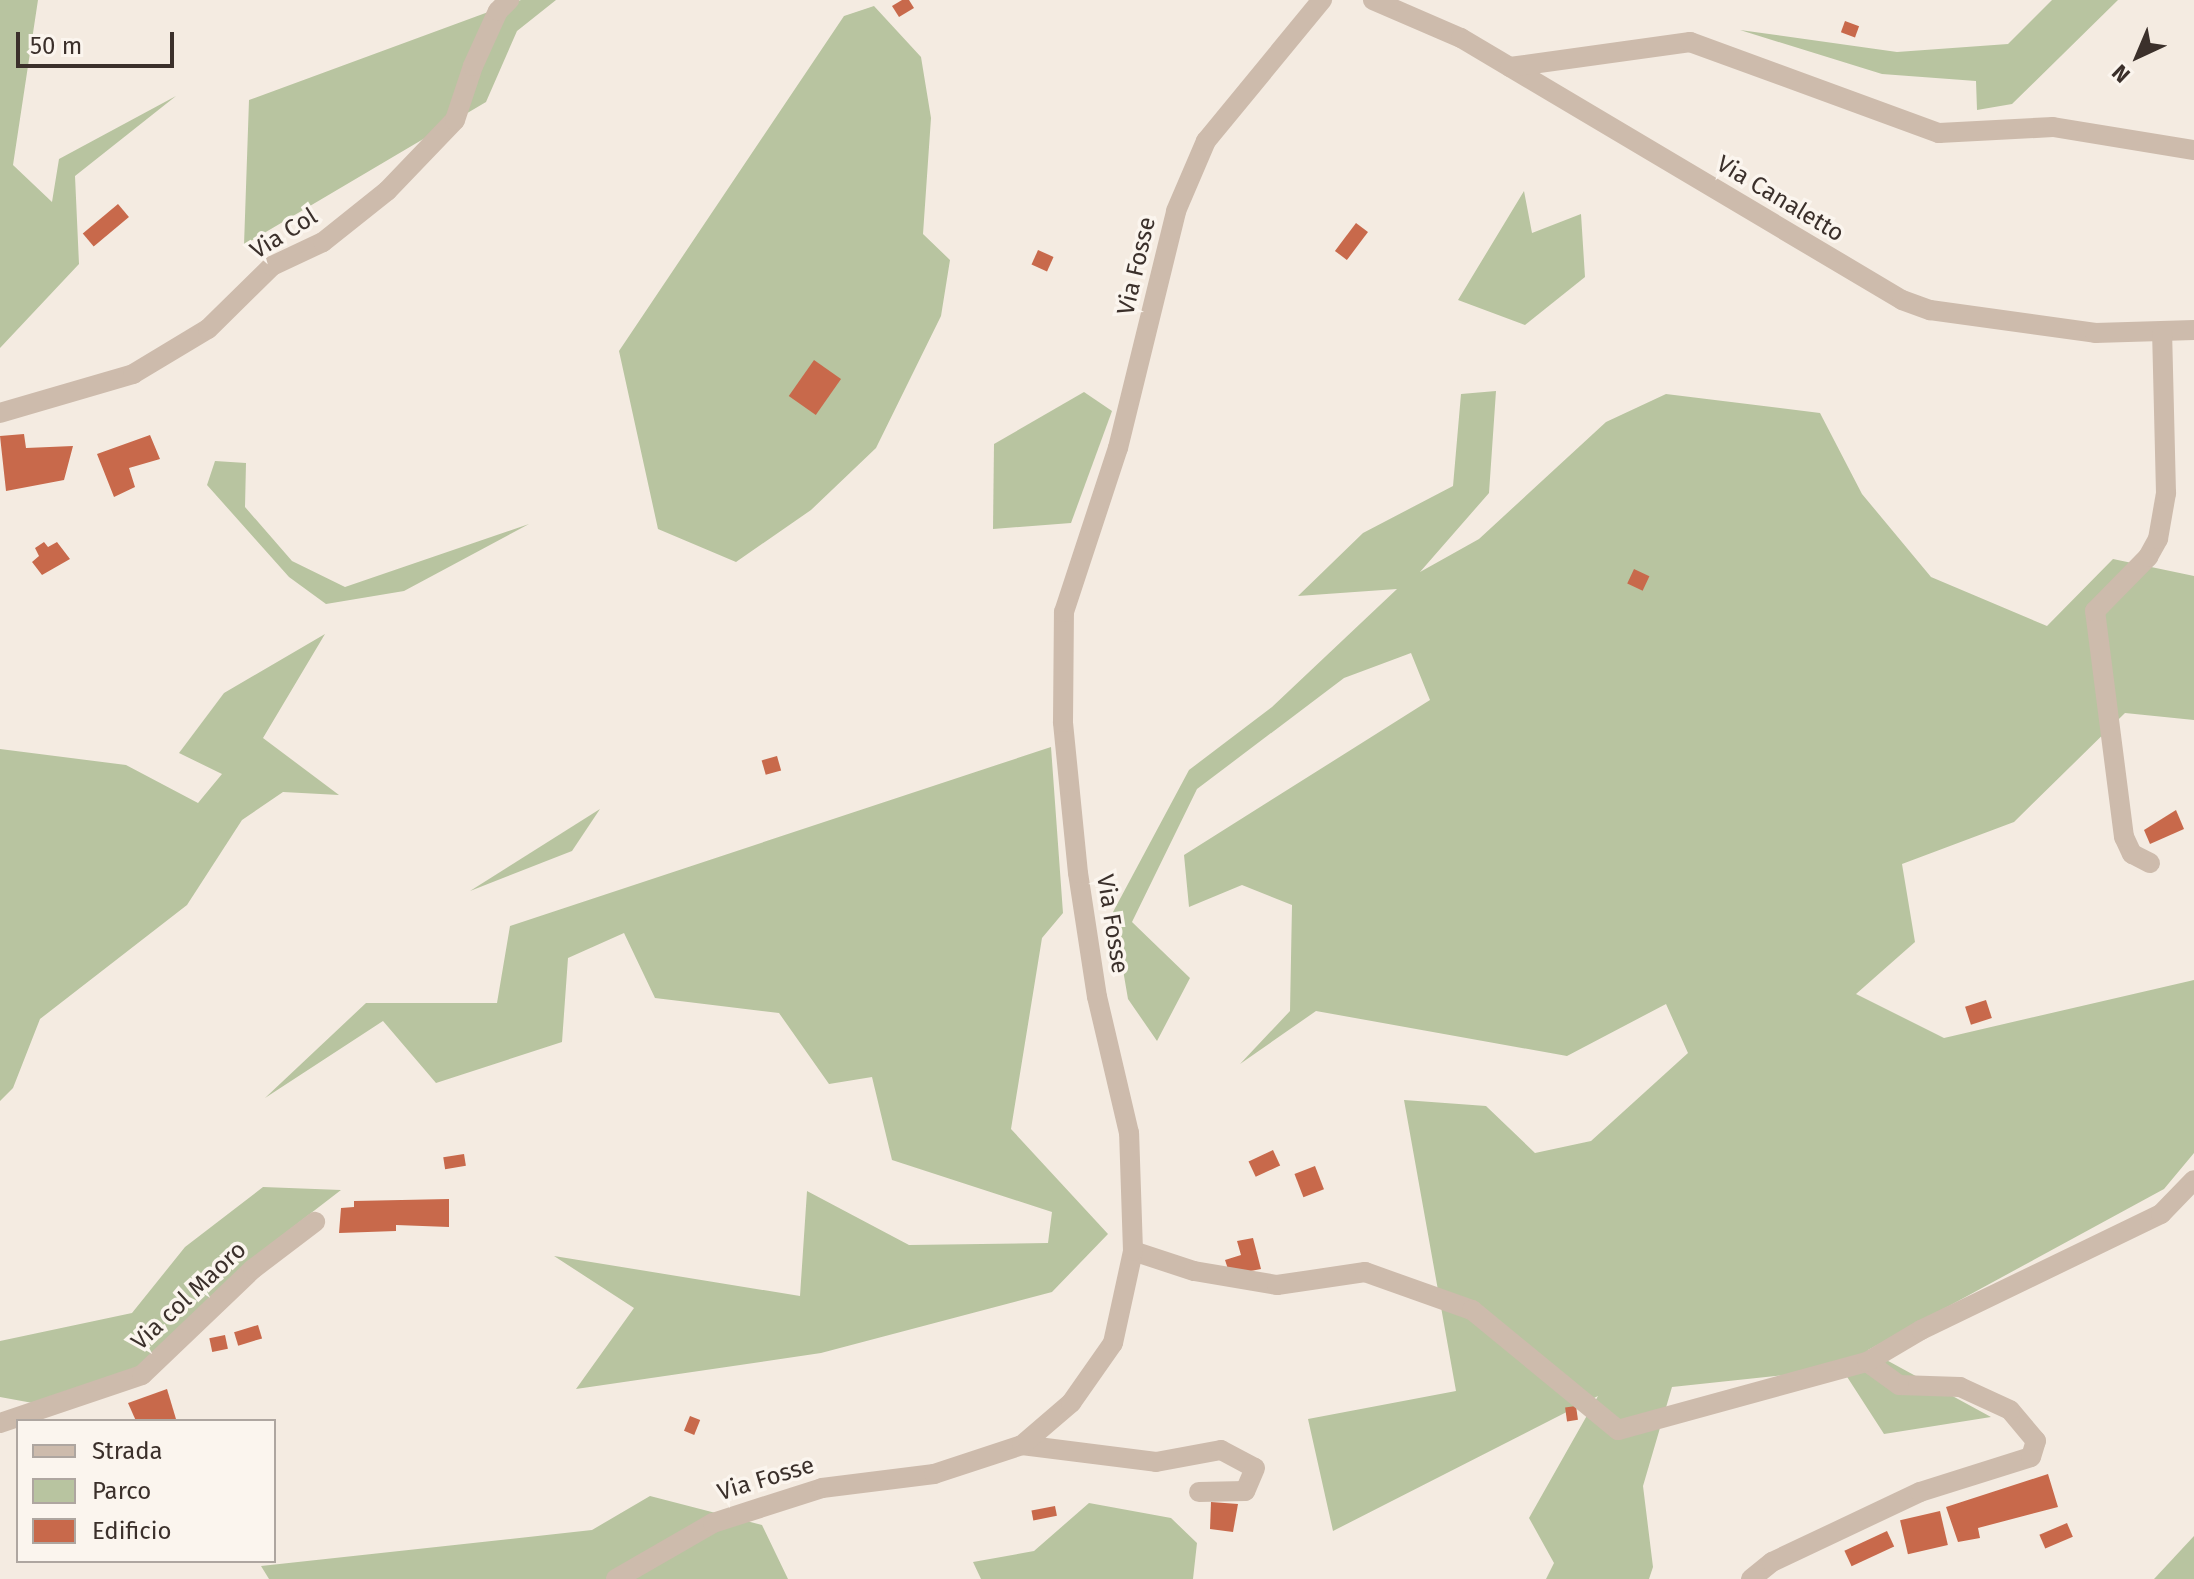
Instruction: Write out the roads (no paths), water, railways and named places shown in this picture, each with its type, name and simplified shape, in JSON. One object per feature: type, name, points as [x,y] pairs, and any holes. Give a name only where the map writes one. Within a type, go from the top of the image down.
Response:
[{"type":"street","name":"Via Col","points":[[0,413],[133,374],[208,329],[272,266],[323,242],[387,191],[455,120],[473,66],[498,11],[509,0]]},
{"type":"street","name":"Via Fosse","points":[[616,1579],[713,1523],[822,1488],[934,1474],[1022,1445],[1071,1403],[1113,1343],[1133,1251],[1129,1133],[1097,997],[1078,873],[1063,722],[1064,612],[1118,448],[1176,211],[1206,141],[1322,0]]},
{"type":"street","name":"Via Canaletto","points":[[1373,0],[1424,19],[1510,67],[1902,300],[1930,310],[2019,324],[2162,334],[2194,330]]},
{"type":"street","points":[[1510,67],[1690,42],[1939,133],[2053,127],[2194,150]]},
{"type":"street","points":[[2150,863],[2132,854],[2124,837],[2095,611],[2148,557],[2158,539],[2166,493],[2162,334]]},
{"type":"street","points":[[1133,1251],[1194,1271],[1277,1285],[1365,1272],[1472,1310],[1618,1430],[1867,1362],[1921,1330],[2161,1214],[2194,1180]]},
{"type":"street","name":"Via col Maoro","points":[[0,1423],[142,1375],[253,1269],[315,1222]]},
{"type":"street","points":[[1751,1579],[1772,1562],[1920,1492],[2031,1457],[2036,1441],[2010,1410],[1960,1387],[1899,1385],[1867,1362]]},
{"type":"street","points":[[1022,1445],[1156,1462],[1221,1450],[1255,1468],[1245,1491],[1199,1492]]}]
